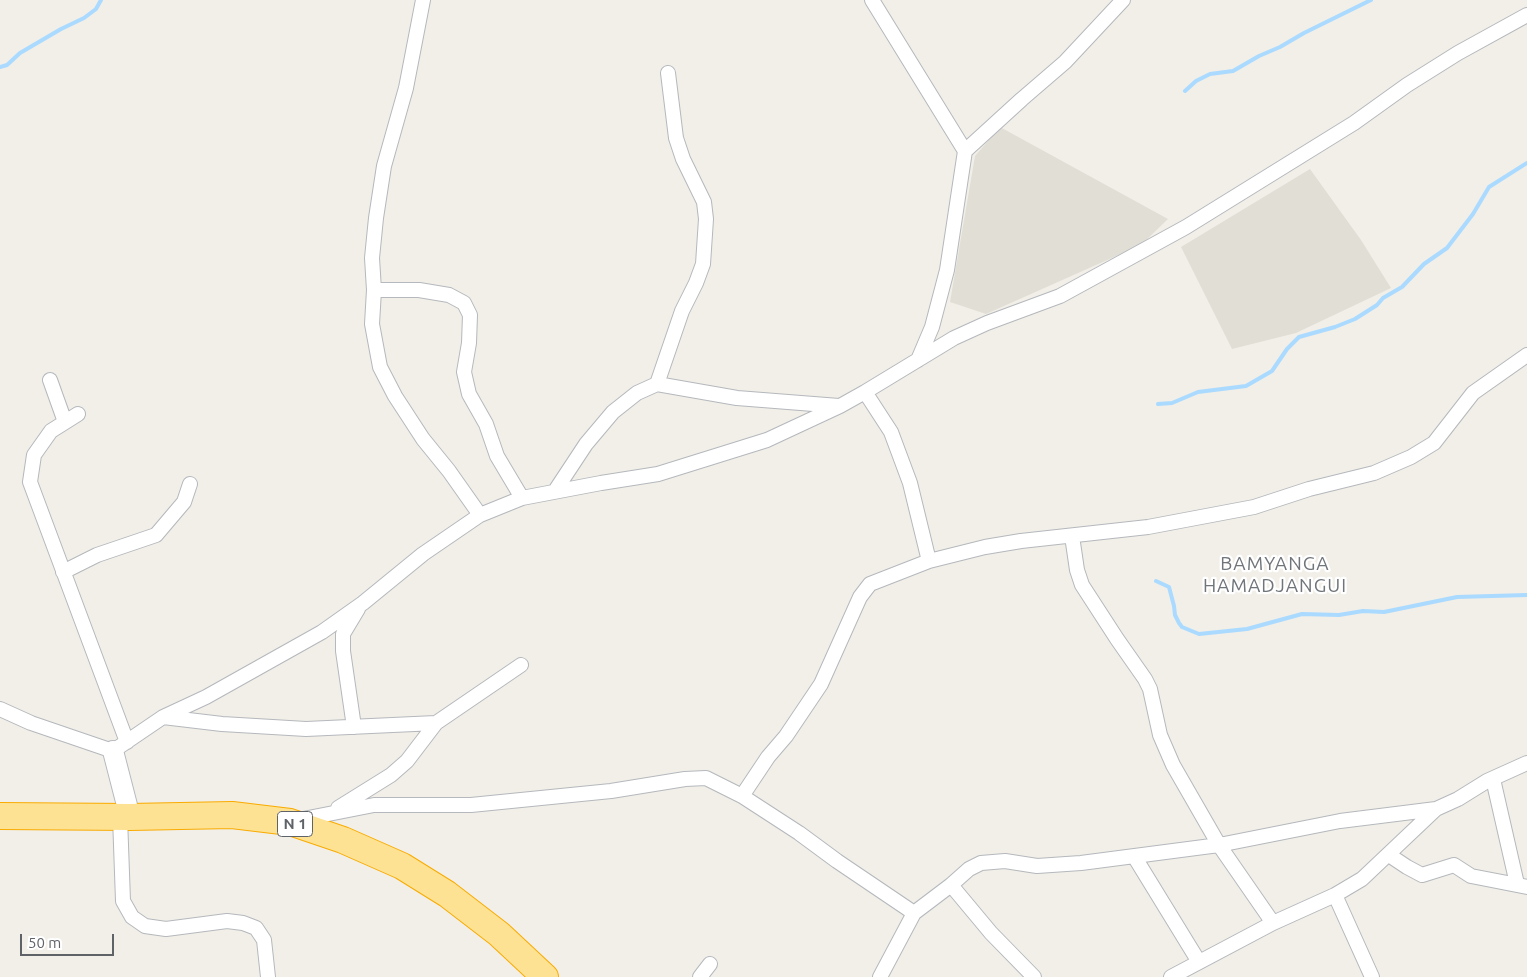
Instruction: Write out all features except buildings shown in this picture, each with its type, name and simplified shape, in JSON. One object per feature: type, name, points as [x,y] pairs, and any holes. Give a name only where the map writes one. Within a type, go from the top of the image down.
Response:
[{"type":"highway","name":"N 1","points":[[0,816],[125,817],[232,815],[290,822],[343,840],[402,866],[447,894],[499,934],[545,977]]},
{"type":"street","points":[[423,0],[406,88],[383,174],[376,218],[372,258],[374,290],[372,324],[380,367],[395,396],[423,439],[449,471],[480,515]]},
{"type":"street","points":[[872,0],[965,152]]},
{"type":"street","points":[[918,360],[932,327],[947,270],[965,152],[1065,62],[1122,0]]},
{"type":"street","points":[[120,747],[163,717],[206,697],[322,632],[363,603],[423,554],[480,515],[522,498],[658,474],[767,440],[840,406],[954,338],[987,323],[1060,296],[1186,227],[1354,123],[1407,85],[1458,53],[1527,15]]},
{"type":"street","points":[[657,384],[682,311],[703,264],[706,219],[704,202],[683,159],[676,138],[668,73]]},
{"type":"street","points":[[374,290],[419,290],[449,295],[464,303],[470,315],[469,343],[464,372],[469,394],[486,424],[497,456],[522,498]]},
{"type":"street","points":[[742,796],[821,684],[860,597],[870,584],[929,561],[985,548],[1021,541],[1148,527],[1254,507],[1309,489],[1374,473],[1412,457],[1434,443],[1473,393],[1527,355]]},
{"type":"street","points":[[50,380],[65,422]]},
{"type":"street","points":[[555,491],[586,444],[613,412],[637,393],[657,384],[736,398],[840,406]]},
{"type":"street","points":[[865,392],[890,432],[910,483],[929,561]]},
{"type":"street","points":[[78,414],[52,431],[34,455],[30,482],[63,572],[120,747],[125,817],[123,902],[132,917],[145,926],[166,929],[227,921],[243,923],[256,928],[264,940],[268,977]]},
{"type":"street","points":[[63,572],[97,555],[156,535],[184,502],[190,484]]},
{"type":"street","points":[[1072,536],[1077,570],[1082,585],[1117,640],[1145,679],[1150,690],[1156,721],[1166,750],[1219,845],[1273,923]]},
{"type":"street","points":[[354,727],[343,652],[343,634],[363,603]]},
{"type":"street","points":[[330,813],[391,775],[407,761],[436,723],[521,665]]},
{"type":"street","points":[[0,709],[31,722],[120,747]]},
{"type":"street","points":[[163,717],[222,724],[306,729],[436,723]]},
{"type":"street","points":[[880,977],[914,914],[969,869],[981,863],[1004,861],[1037,866],[1134,856],[1219,845],[1340,822],[1436,809],[1493,779],[1527,764]]},
{"type":"street","points":[[290,822],[374,805],[471,805],[611,791],[685,779],[706,778],[742,796],[799,833],[914,914]]},
{"type":"street","points":[[1389,854],[1422,875],[1454,864],[1471,876],[1522,886],[1493,779]]},
{"type":"street","points":[[1171,977],[1197,968],[1273,923],[1335,895],[1362,879],[1436,809]]},
{"type":"street","points":[[1134,856],[1197,968]]},
{"type":"street","points":[[951,885],[990,933],[1034,977]]},
{"type":"street","points":[[1335,895],[1372,977]]},
{"type":"street","points":[[700,977],[710,964]]},
{"type":"shaded area","points":[[1000,127],[1168,219],[1141,245],[986,314],[950,302],[975,156]]},
{"type":"shaded area","points":[[1310,169],[1361,240],[1391,288],[1296,333],[1232,349],[1181,247]]},
{"type":"waterway","points":[[0,67],[7,65],[20,53],[61,29],[84,18],[96,9],[101,0]]},
{"type":"waterway","points":[[1185,91],[1196,81],[1210,74],[1233,71],[1371,0]]},
{"type":"waterway","points":[[1158,404],[1172,403],[1198,392],[1246,386],[1272,371],[1287,349],[1299,337],[1355,319],[1377,305],[1383,298],[1402,287],[1424,264],[1447,248],[1473,214],[1489,187],[1527,163]]},
{"type":"waterway","points":[[1156,581],[1169,587],[1175,615],[1182,627],[1199,634],[1247,629],[1302,614],[1339,615],[1363,611],[1384,612],[1457,597],[1527,595]]},
{"type":"district","name":"BAMYANGA HAMADJANGUI","points":[[1275,575]]}]
